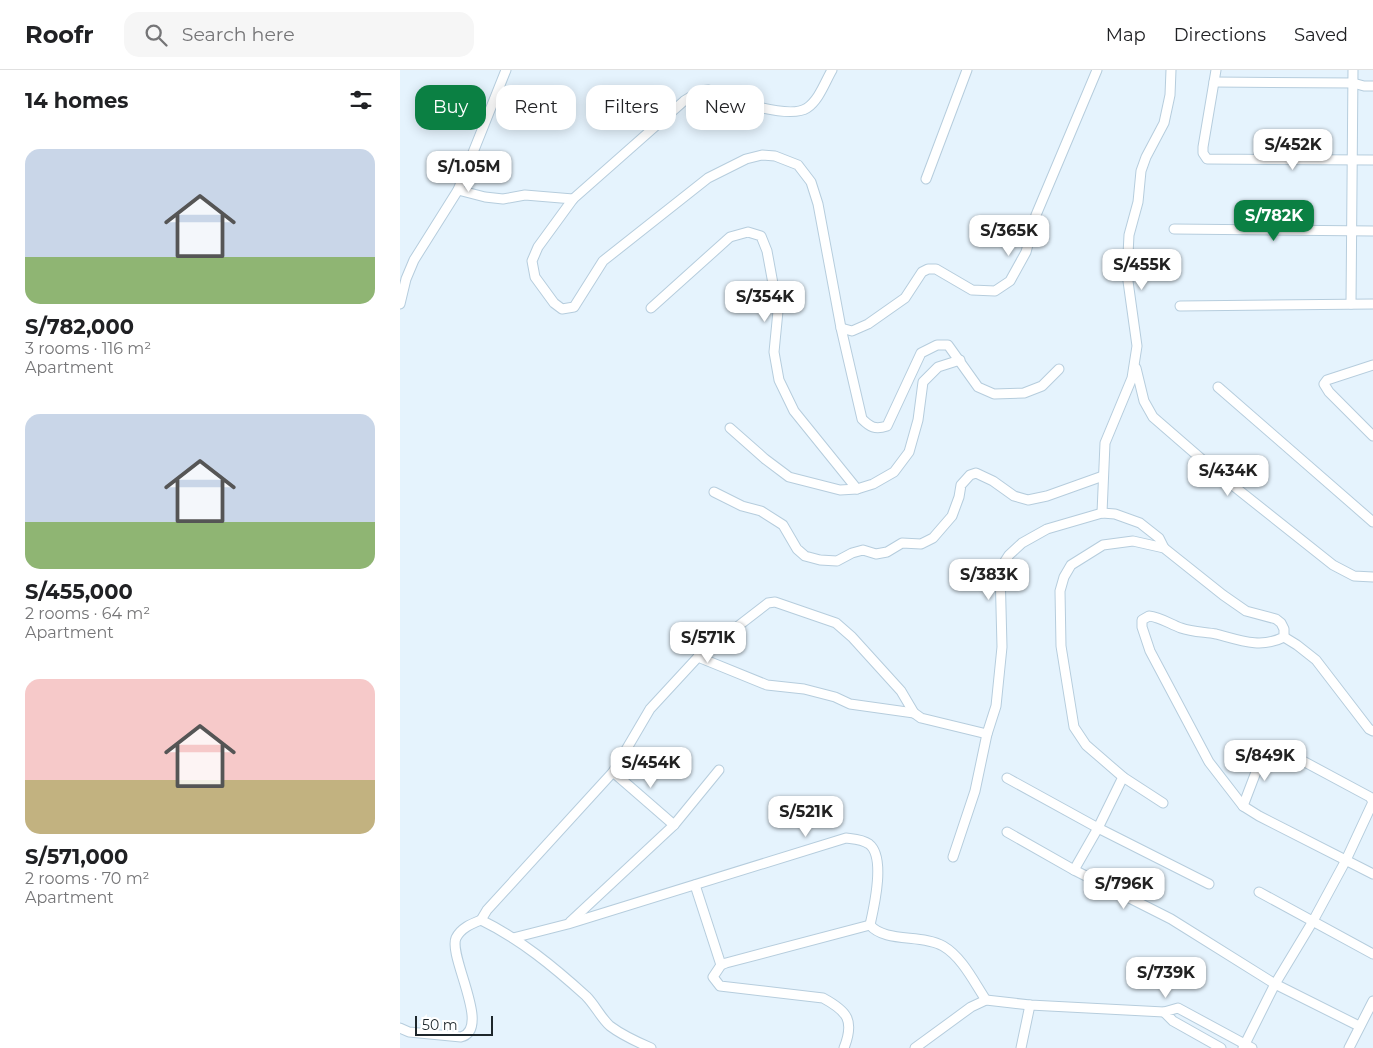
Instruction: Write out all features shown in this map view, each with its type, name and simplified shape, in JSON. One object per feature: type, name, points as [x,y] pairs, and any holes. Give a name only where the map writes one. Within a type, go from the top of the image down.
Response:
[{"type":"street","points":[[400,304],[406,279],[414,260],[458,190],[506,70]]},
{"type":"street","points":[[832,70],[815,100],[808,107],[793,113],[732,100],[709,90],[700,91],[684,101],[573,199],[538,247],[532,261],[536,277],[554,303],[562,309],[574,307],[603,260],[708,178],[746,159],[775,156],[798,165],[811,182],[818,204],[841,328],[862,419],[869,426],[878,429],[887,426],[921,353],[937,345],[948,344],[978,387],[994,394],[1024,393],[1042,386],[1058,369]]},
{"type":"street","points":[[926,179],[967,70]]},
{"type":"street","points":[[841,328],[852,331],[874,320],[905,298],[922,272],[928,269],[936,269],[972,290],[995,291],[1010,281],[1026,252],[1036,215],[1097,70]]},
{"type":"street","points":[[1102,513],[1105,443],[1132,378],[1137,346],[1127,274],[1129,236],[1138,202],[1141,172],[1146,157],[1164,123],[1170,95],[1171,70]]},
{"type":"street","points":[[1216,70],[1203,147],[1203,154],[1207,159],[1373,160]]},
{"type":"street","points":[[1351,304],[1353,70]]},
{"type":"street","points":[[1214,82],[1353,83],[1373,86]]},
{"type":"street","points":[[458,190],[485,197],[503,199],[525,195],[573,199]]},
{"type":"street","points":[[1174,230],[1352,230],[1373,232]]},
{"type":"street","points":[[651,308],[730,237],[748,232],[761,236],[767,251],[778,311],[774,352],[780,380],[794,411],[857,489]]},
{"type":"street","points":[[1180,306],[1373,304]]},
{"type":"street","points":[[730,428],[789,477],[840,490],[857,489],[874,484],[894,472],[909,452],[918,420],[923,382],[938,367],[960,360]]},
{"type":"street","points":[[1134,362],[1144,401],[1153,417],[1221,476],[1333,565],[1354,576],[1373,577]]},
{"type":"street","points":[[1373,365],[1328,380],[1324,384],[1329,392],[1373,436]]},
{"type":"street","points":[[1218,388],[1373,522]]},
{"type":"street","points":[[714,492],[742,506],[761,512],[783,525],[797,549],[805,556],[820,560],[837,561],[852,553],[863,550],[876,554],[887,552],[902,543],[921,544],[933,538],[952,516],[961,485],[970,475],[976,473],[993,481],[1014,496],[1028,500],[1047,496],[1103,476]]},
{"type":"street","points":[[953,857],[975,792],[987,734],[996,706],[1002,647],[1000,568],[1009,555],[1022,544],[1047,529],[1102,513],[1115,514],[1140,524],[1159,538],[1164,548],[1246,611],[1276,619],[1284,629],[1284,637]]},
{"type":"street","points":[[1163,804],[1123,777],[1086,745],[1074,727],[1061,646],[1060,591],[1064,577],[1071,565],[1103,545],[1132,541],[1164,548]]},
{"type":"street","points":[[400,1028],[410,1032],[461,1037],[471,1031],[472,1022],[468,992],[456,951],[456,939],[466,926],[481,920],[486,910],[613,772],[650,709],[698,657],[768,603],[775,602],[836,623],[852,637],[902,690],[914,713],[921,718],[987,734]]},
{"type":"street","points":[[1284,637],[1274,642],[1245,643],[1184,629],[1155,617],[1149,616],[1142,620],[1142,627],[1150,651],[1205,754],[1243,806],[1373,874]]},
{"type":"street","points":[[1284,637],[1316,660],[1346,701],[1369,729],[1373,730]]},
{"type":"street","points":[[698,657],[767,685],[804,689],[835,697],[850,704],[914,713]]},
{"type":"street","points":[[915,1048],[972,1007],[986,1000],[1030,1006],[1164,1012],[1178,1008],[1246,1047],[1275,984],[1313,921],[1346,860],[1372,805],[1372,800],[1275,746],[1267,747],[1264,751],[1243,806]]},
{"type":"street","points":[[568,924],[674,825],[719,770]]},
{"type":"street","points":[[613,772],[674,825]]},
{"type":"street","points":[[1074,870],[1098,828],[1123,777]]},
{"type":"street","points":[[1007,778],[1098,828],[1209,884]]},
{"type":"street","points":[[1007,832],[1074,870],[1171,919],[1275,984],[1358,1026]]},
{"type":"street","points":[[513,938],[568,924],[846,838],[860,840],[870,845],[877,856],[879,869],[870,925],[874,930],[881,934],[925,940],[942,945],[957,957],[986,1000]]},
{"type":"street","points":[[695,885],[720,965]]},
{"type":"street","points":[[1259,892],[1373,954]]},
{"type":"street","points":[[481,920],[513,938],[543,959],[588,998],[610,1025],[634,1041],[650,1048]]},
{"type":"street","points":[[844,1048],[849,1035],[849,1020],[844,1011],[836,1005],[823,998],[720,986],[713,977],[720,965],[870,925]]},
{"type":"street","points":[[1349,1048],[1358,1026],[1373,1001]]},
{"type":"street","points":[[1021,1048],[1030,1006]]},
{"type":"street","points":[[1164,1012],[1173,1022],[1221,1048]]}]
